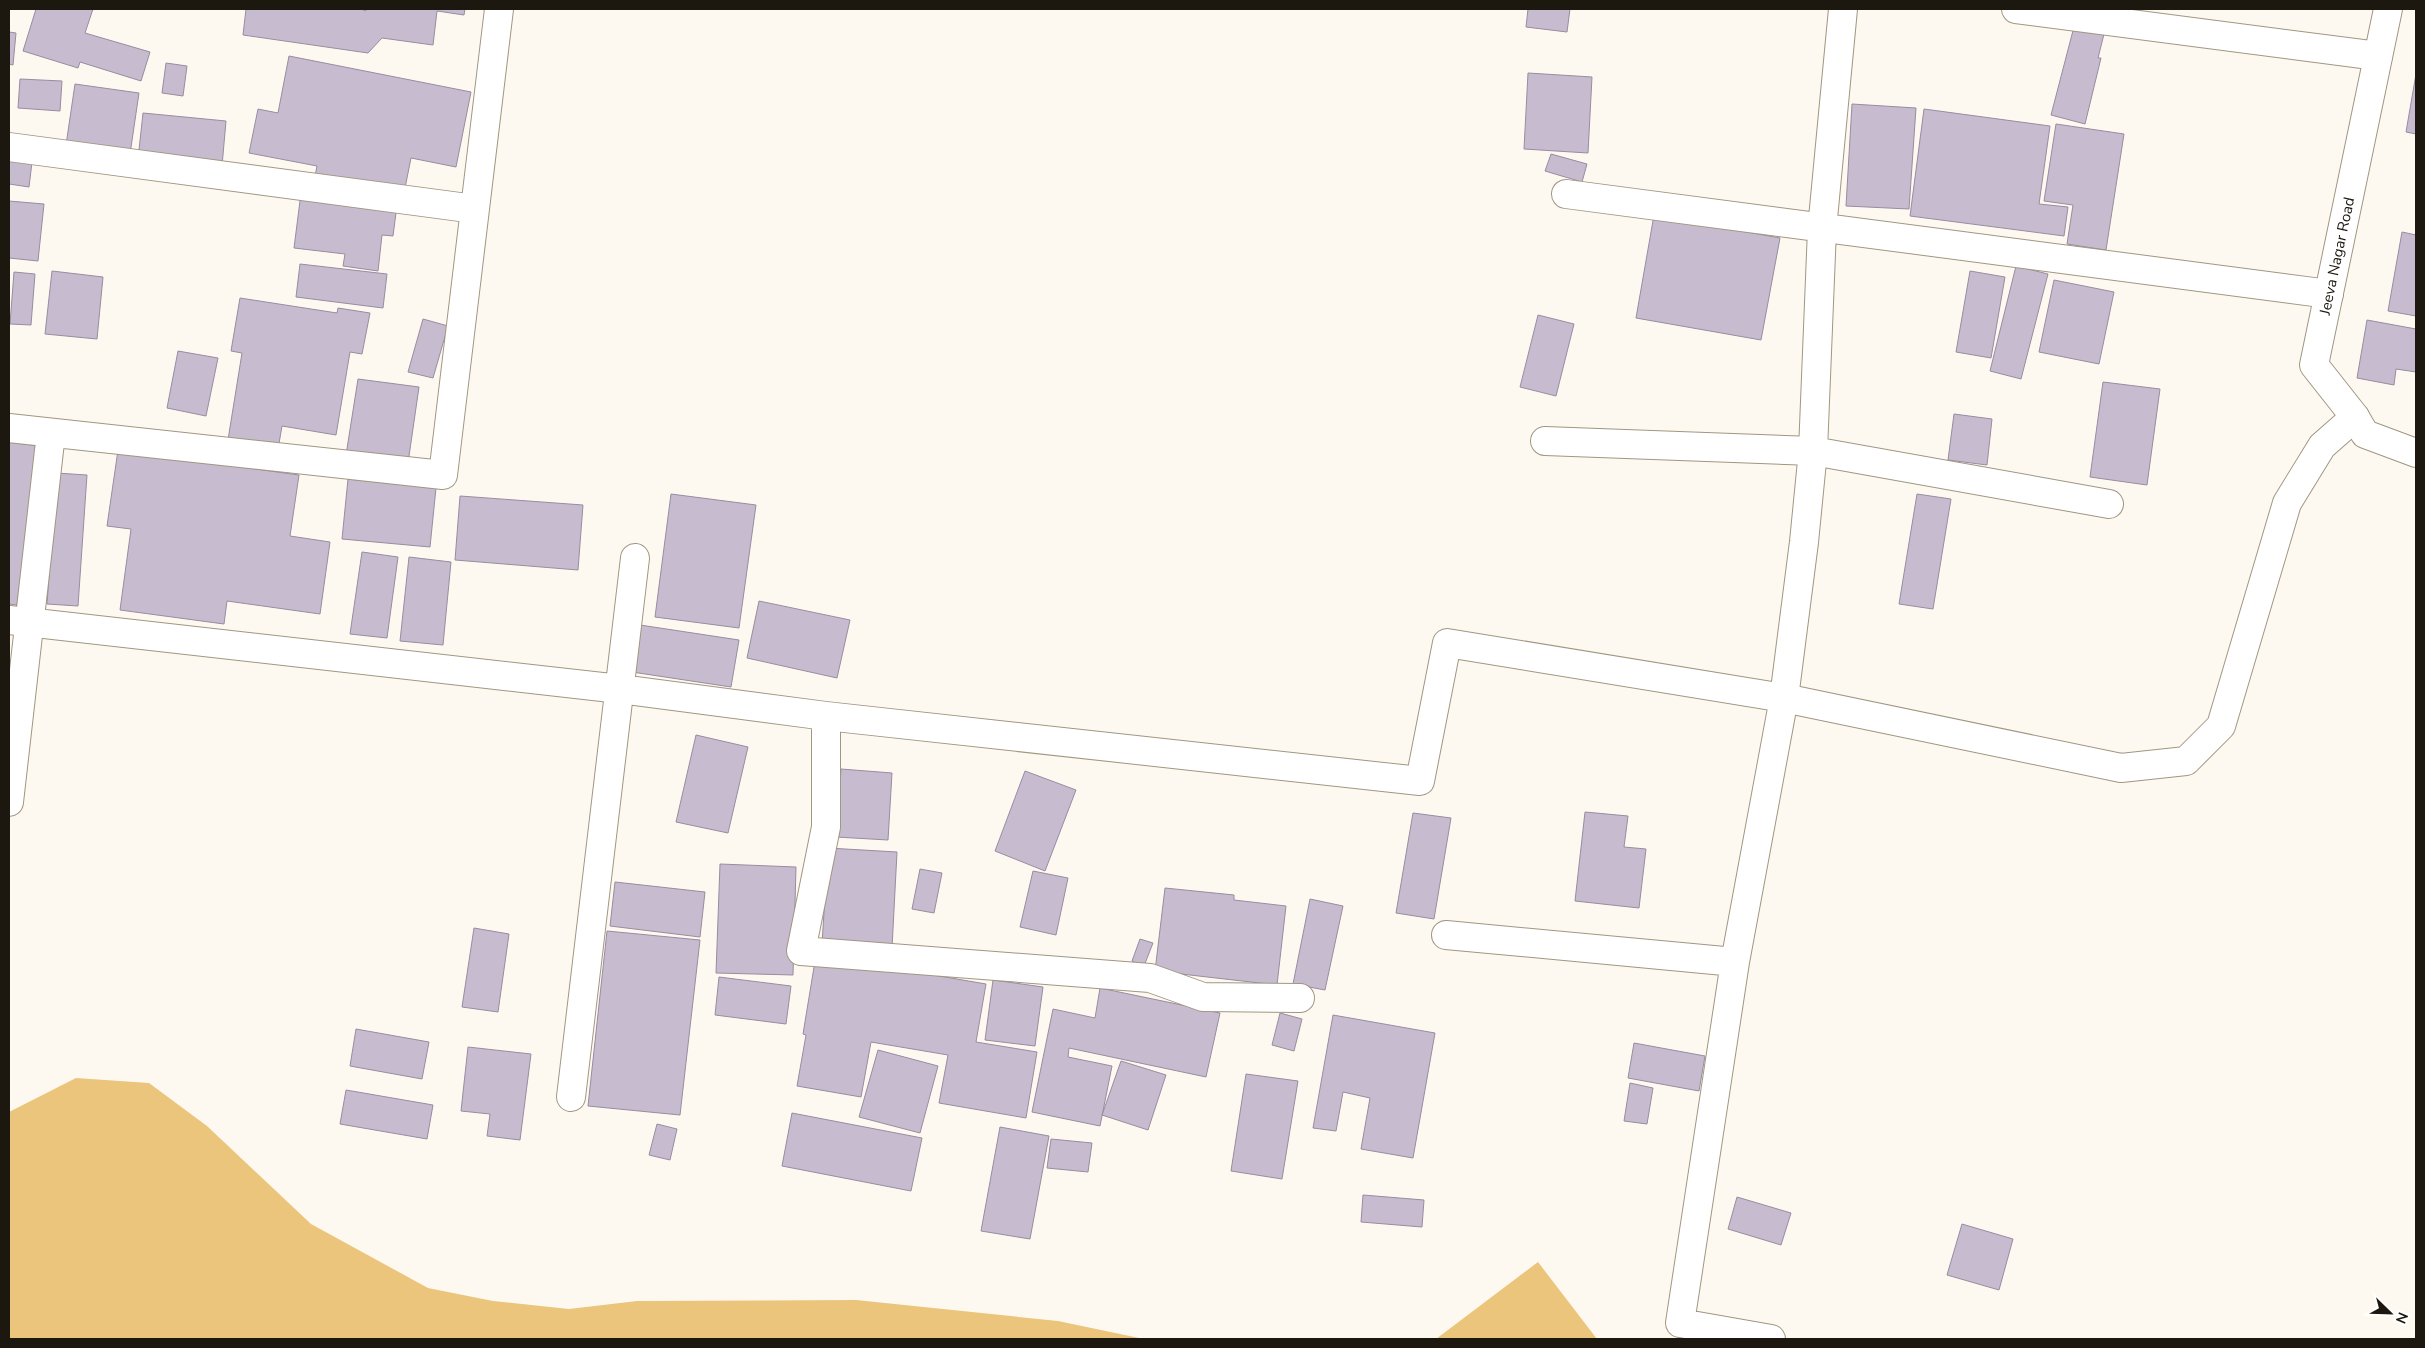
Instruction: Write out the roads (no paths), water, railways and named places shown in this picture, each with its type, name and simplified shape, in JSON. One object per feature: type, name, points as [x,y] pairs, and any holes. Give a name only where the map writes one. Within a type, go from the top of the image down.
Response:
[{"type":"street","points":[[9,428],[443,475],[499,9]]},
{"type":"street","points":[[1771,1339],[1680,1323],[1735,962],[1784,698],[1813,451],[1822,229],[1843,9]]},
{"type":"street","points":[[2016,9],[2378,56]]},
{"type":"street","name":"Jeeva Nagar Road","points":[[2388,9],[2314,365],[2356,417],[2365,434],[2416,453]]},
{"type":"street","points":[[9,147],[475,209]]},
{"type":"street","points":[[1566,194],[2329,294]]},
{"type":"street","points":[[19,621],[620,689],[826,716],[1420,781],[1446,643],[1784,698],[2121,768],[2186,761],[2221,726],[2287,503],[2322,446],[2356,417]]},
{"type":"street","points":[[9,802],[19,621],[51,433]]},
{"type":"street","points":[[1545,441],[1813,451],[2109,504]]},
{"type":"street","points":[[571,1097],[635,558]]},
{"type":"street","points":[[826,716],[826,827],[801,951],[1150,978],[1203,997],[1300,998]]},
{"type":"street","points":[[1446,935],[1735,962]]}]
